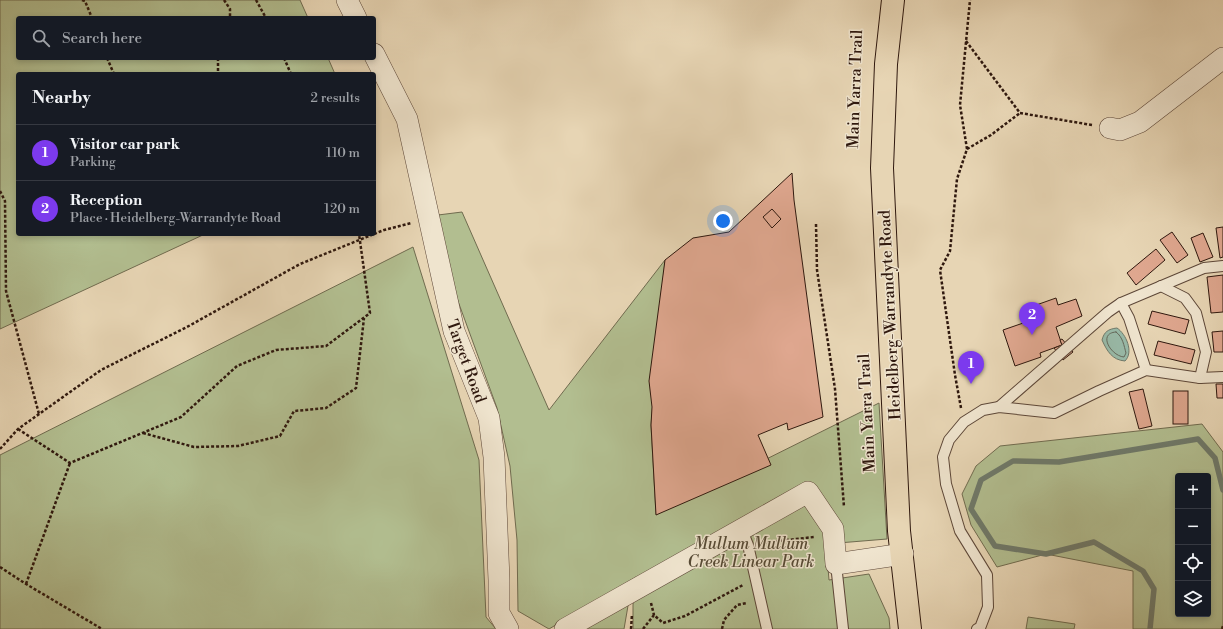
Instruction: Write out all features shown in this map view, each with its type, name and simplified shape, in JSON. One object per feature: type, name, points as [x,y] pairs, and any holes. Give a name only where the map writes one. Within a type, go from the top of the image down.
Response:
[{"type":"main road","name":"Heidelberg-Warrandyte Road","points":[[894,0],[886,64],[882,168],[900,531],[910,629]]},
{"type":"street","points":[[347,0],[355,16]]},
{"type":"street","name":"Target Road","points":[[376,58],[407,119],[454,331],[488,418],[494,457],[499,613],[508,629]]},
{"type":"street","points":[[1110,128],[1120,130],[1140,122],[1223,58]]},
{"type":"street","points":[[565,629],[745,537],[808,492],[834,529],[836,564],[903,554]]},
{"type":"lane","points":[[999,407],[1108,312],[1121,303],[1204,268],[1223,266]]},
{"type":"lane","points":[[1161,286],[1185,298],[1196,313],[1206,352],[1200,378]]},
{"type":"lane","points":[[1121,303],[1129,318],[1146,370]]},
{"type":"lane","points":[[977,629],[980,628],[988,606],[987,575],[960,530],[946,484],[943,457],[949,440],[964,422],[983,410],[999,407],[1054,413],[1146,370],[1200,378],[1223,377]]},
{"type":"lane","points":[[745,537],[756,577],[767,629]]},
{"type":"lane","points":[[836,564],[843,629]]},
{"type":"path","points":[[82,0],[85,1],[91,16]]},
{"type":"path","points":[[224,0],[230,9],[230,16]]},
{"type":"path","points":[[256,0],[265,16]]},
{"type":"path","points":[[964,422],[955,375],[940,270],[950,251],[957,179],[967,149],[960,105],[970,0]]},
{"type":"path","points":[[966,40],[1020,113],[1110,128]]},
{"type":"path","points":[[108,60],[113,72]]},
{"type":"path","points":[[218,60],[218,72]]},
{"type":"path","points":[[285,60],[290,72]]},
{"type":"path","points":[[967,149],[991,135],[1020,113]]},
{"type":"path","points":[[0,191],[5,201],[6,291],[39,414]]},
{"type":"path","points":[[376,233],[428,218]]},
{"type":"path","points":[[816,224],[817,270],[835,389],[844,510]]},
{"type":"path","points":[[26,584],[70,463],[181,417],[237,366],[276,350],[326,346],[370,313],[359,236]]},
{"type":"path","points":[[0,448],[18,429],[101,370],[187,327],[300,264],[369,236]]},
{"type":"path","points":[[142,433],[194,447],[238,446],[280,436],[294,411],[326,408],[356,388],[364,318]]},
{"type":"path","points":[[18,429],[70,463]]},
{"type":"path","points":[[745,537],[814,537],[835,542]]},
{"type":"path","points":[[0,567],[102,629]]},
{"type":"path","points":[[643,629],[654,614],[663,624],[685,616],[756,577]]},
{"type":"path","points":[[722,629],[724,620],[737,605],[761,600]]},
{"type":"path","points":[[631,629],[633,611]]},
{"type":"green space","points":[[0,0],[300,0],[307,16],[16,16],[16,60],[329,60],[334,72],[16,72],[16,236],[201,236],[0,329]]},
{"type":"green space","name":"Mullum Mullum Creek Linear Park","points":[[462,212],[549,410],[665,260],[651,425],[656,514],[879,403],[887,539],[826,544],[829,580],[869,574],[889,618],[890,629],[633,629],[633,605],[636,577],[549,629],[518,611],[517,540],[510,466],[497,408],[451,282],[438,215]]},
{"type":"green space","points":[[413,247],[479,460],[486,617],[496,629],[0,629],[0,455]]},
{"type":"green space","points":[[1202,424],[1223,452],[1223,629],[1133,629],[1133,571],[1046,554],[997,567],[971,525],[962,494],[976,466],[1000,446]]},
{"type":"green space","points":[[629,600],[624,629],[577,629]]},
{"type":"green space","points":[[1028,617],[1075,624],[1074,629],[1026,629]]},
{"type":"water","points":[[1117,328],[1123,334],[1128,343],[1129,353],[1125,361],[1113,357],[1102,340],[1107,331]]},
{"type":"building","points":[[792,173],[794,200],[823,417],[788,430],[787,423],[758,435],[771,465],[656,515],[651,425],[652,407],[649,381],[665,260],[693,238],[729,232]]},
{"type":"building","points":[[772,209],[781,219],[772,228],[763,217]]},
{"type":"building","points":[[1223,227],[1223,257],[1220,258],[1216,228]]},
{"type":"building","points":[[1172,232],[1188,255],[1177,263],[1160,240]]},
{"type":"building","points":[[1203,233],[1213,257],[1200,262],[1191,238]]},
{"type":"building","points":[[1156,249],[1165,260],[1136,285],[1127,273]]},
{"type":"building","points":[[1223,275],[1223,312],[1211,313],[1207,277]]},
{"type":"building","points":[[1056,298],[1058,305],[1076,299],[1082,316],[1056,327],[1062,345],[1040,353],[1041,357],[1015,366],[1003,330],[1029,321],[1025,309]]},
{"type":"building","points":[[1152,311],[1189,320],[1185,334],[1148,324]]},
{"type":"building","points":[[1223,331],[1223,352],[1214,352],[1212,332]]},
{"type":"building","points":[[1062,339],[1073,352],[1063,360],[1054,348],[1062,345],[1060,340]]},
{"type":"building","points":[[1158,341],[1195,350],[1191,364],[1154,355]]},
{"type":"building","points":[[1216,384],[1223,384],[1223,398],[1217,398]]},
{"type":"building","points":[[1143,389],[1152,426],[1139,429],[1129,392]]},
{"type":"building","points":[[1173,391],[1188,391],[1188,424],[1173,424]]},
{"type":"waterway","points":[[1150,629],[1154,589],[1143,571],[1094,542],[1046,554],[995,546],[971,509],[981,480],[1013,461],[1059,462],[1198,439],[1215,458],[1223,490]]},
{"type":"place","name":"Reception","points":[[1032,335]]},
{"type":"place","name":"Visitor car park","points":[[971,384]]}]
